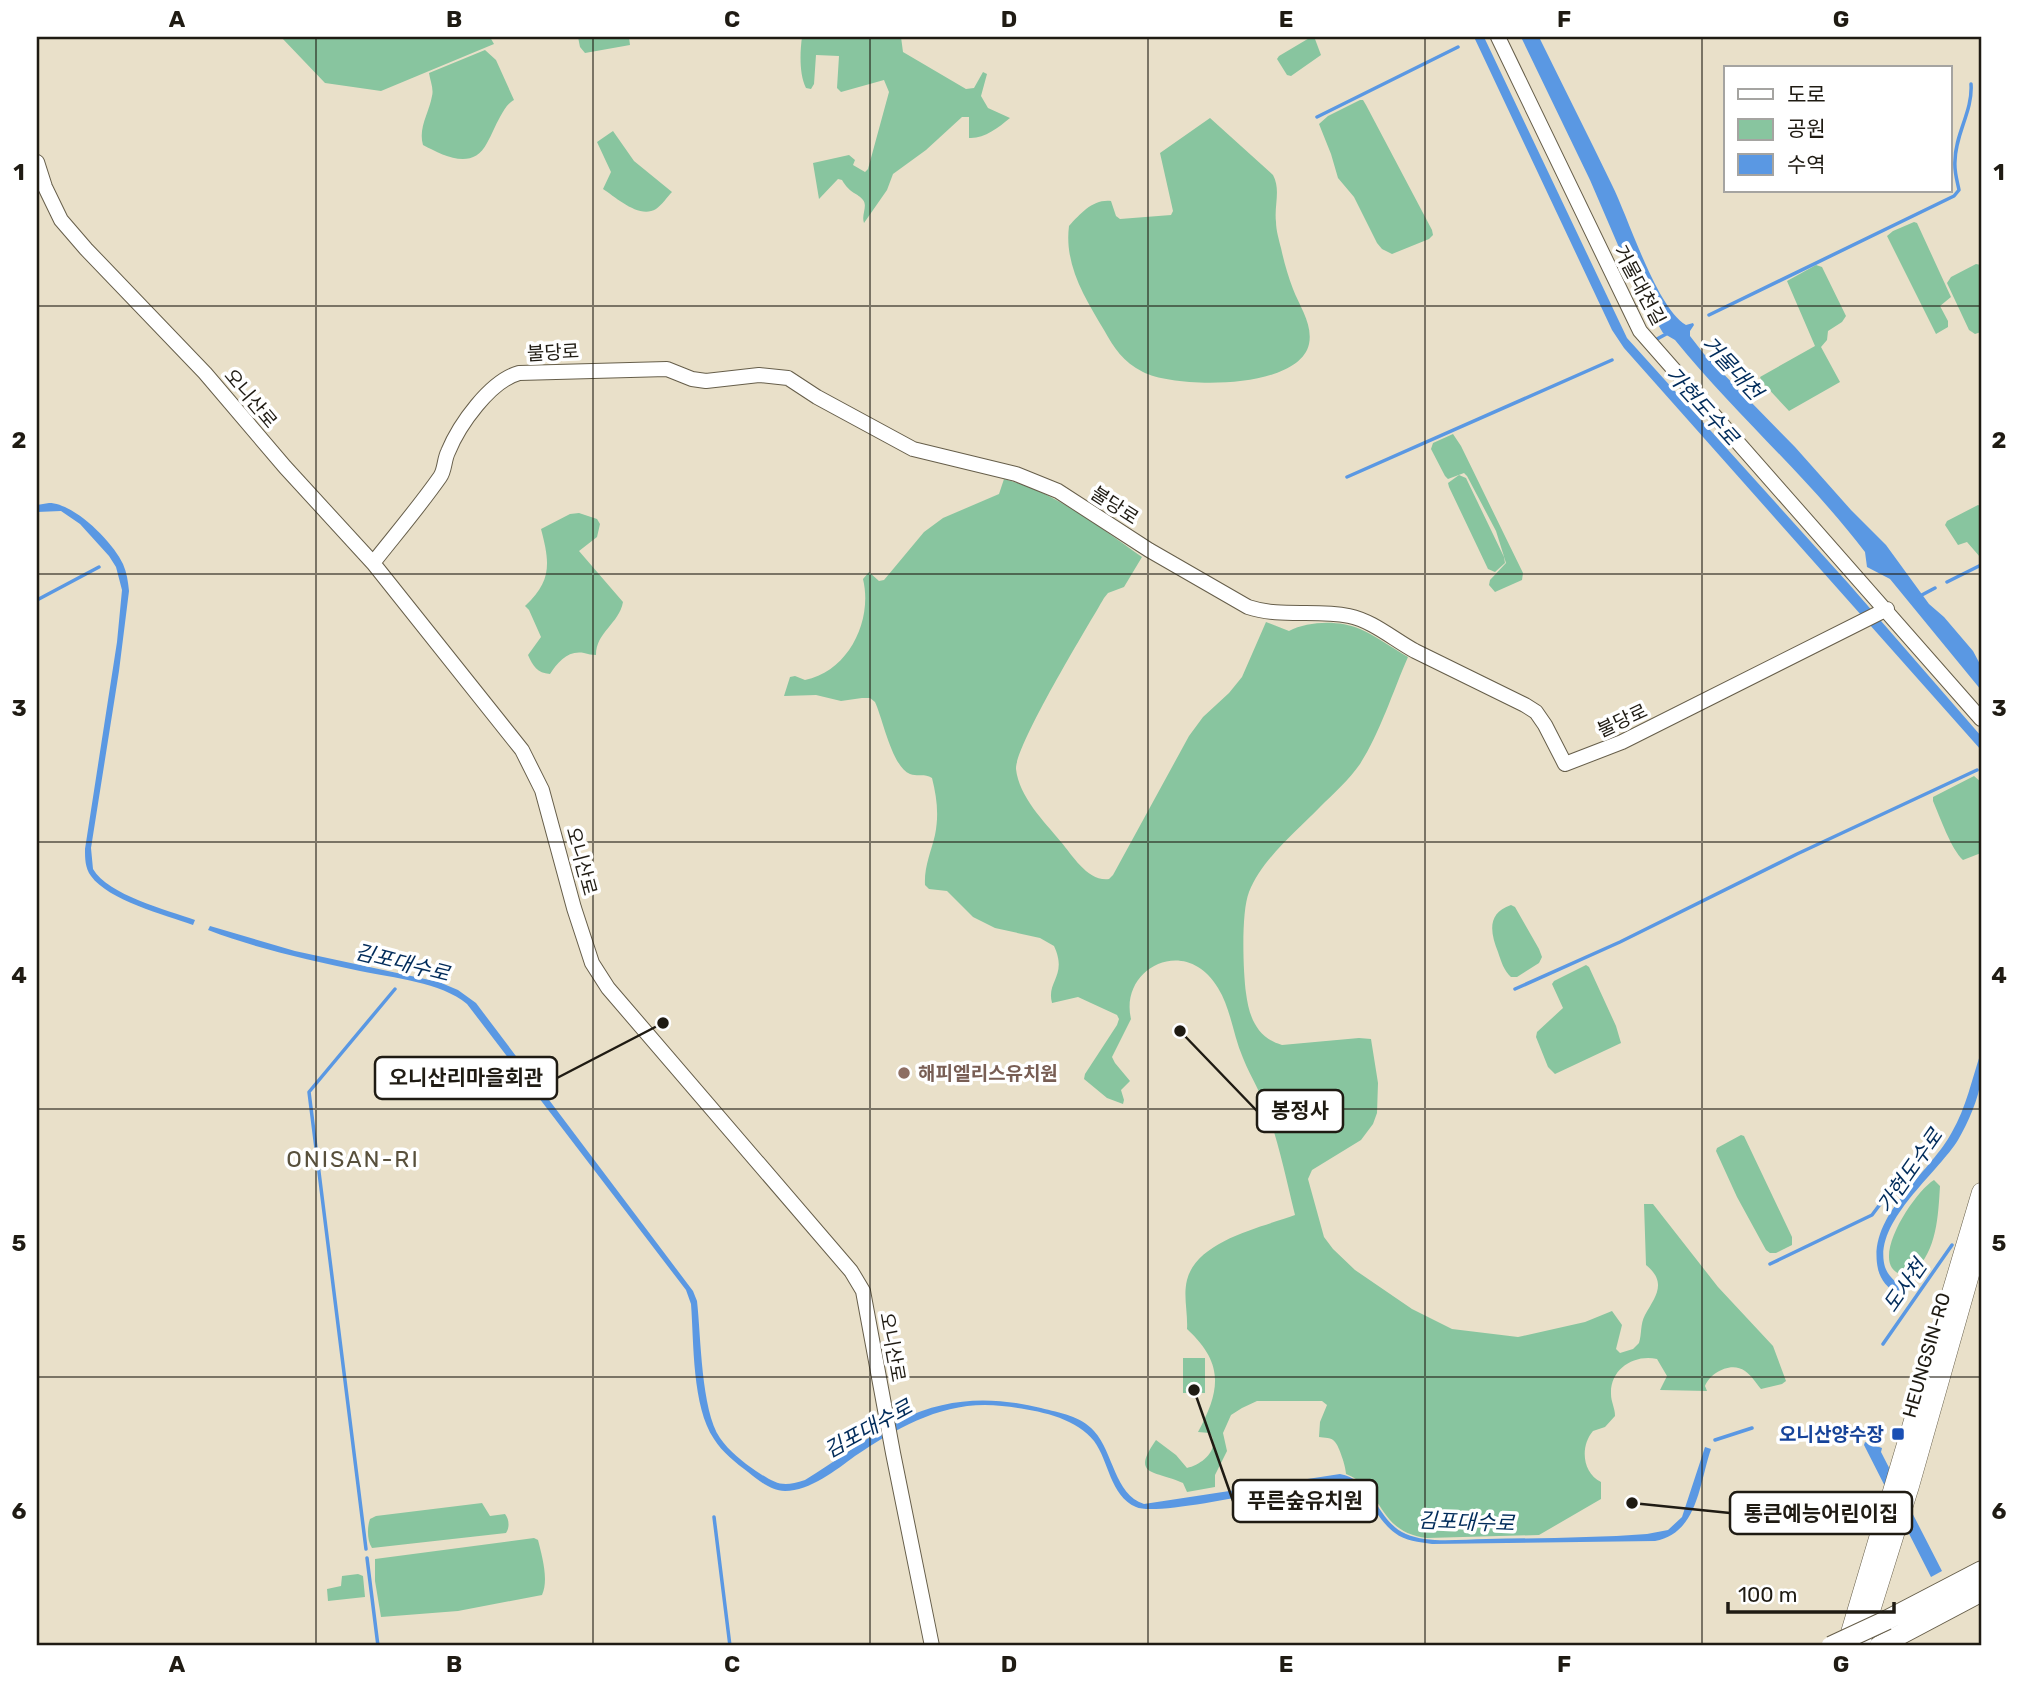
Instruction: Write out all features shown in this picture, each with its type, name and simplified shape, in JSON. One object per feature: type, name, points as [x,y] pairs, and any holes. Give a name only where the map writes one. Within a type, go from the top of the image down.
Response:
[{"type":"highway","points":[[1831,1646],[1981,1572]]},
{"type":"highway","points":[[1879,1646],[1981,1592]]},
{"type":"main road","name":"HEUNGSIN-RO","points":[[1846,1646],[1981,1192]]},
{"type":"main road","name":"HEUNGSIN-RO","points":[[1860,1646],[1910,1486],[1981,1236]]},
{"type":"street","name":"거물대천길","points":[[1498,37],[1640,331],[1887,610]]},
{"type":"street","name":"오니산로","points":[[37,162],[45,187],[61,220],[205,373],[285,467],[373,563],[517,744],[533,768],[551,818],[592,963],[608,988],[851,1271],[863,1291],[932,1646]]},
{"type":"street","name":"불당로","points":[[373,563],[442,474],[447,453],[479,403],[509,376],[519,373],[603,369],[667,369],[706,382],[759,375],[788,378],[817,397],[913,449],[1016,474],[1049,487],[1248,607],[1263,612],[1350,616],[1365,621],[1413,650],[1536,712],[1565,764],[1622,742],[1887,610]]},
{"type":"street","points":[[1887,610],[1981,719]]},
{"type":"green space","points":[[281,37],[490,37],[494,44],[381,91],[325,83]]},
{"type":"green space","points":[[578,37],[629,37],[630,45],[585,53],[580,47]]},
{"type":"green space","points":[[802,37],[901,37],[903,52],[966,89],[974,88],[983,72],[987,74],[981,96],[988,108],[1010,118],[985,135],[969,138],[969,117],[962,117],[926,150],[893,174],[887,190],[864,223],[864,202],[842,180],[838,179],[819,199],[813,163],[849,155],[855,160],[853,165],[865,172],[889,92],[884,80],[841,92],[837,88],[839,56],[816,55],[814,84],[811,89],[806,88],[801,70]]},
{"type":"green space","points":[[1311,37],[1315,39],[1321,55],[1291,76],[1287,75],[1277,59]]},
{"type":"green space","points":[[485,50],[496,60],[514,100],[504,110],[487,143],[481,152],[466,159],[449,157],[423,145],[423,127],[432,93],[429,73]]},
{"type":"green space","points":[[1360,100],[1366,105],[1432,230],[1433,235],[1429,239],[1392,254],[1377,243],[1354,197],[1338,178],[1319,124],[1328,116]]},
{"type":"green space","points":[[1210,118],[1273,175],[1277,186],[1278,235],[1289,279],[1308,323],[1310,337],[1300,359],[1283,370],[1261,378],[1235,382],[1207,383],[1159,378],[1130,364],[1115,349],[1090,306],[1073,268],[1068,240],[1069,226],[1088,208],[1099,202],[1111,201],[1116,216],[1120,219],[1171,215],[1173,211],[1160,153]]},
{"type":"green space","points":[[613,131],[634,161],[672,192],[656,209],[635,209],[603,189],[611,172],[597,142]]},
{"type":"green space","points":[[1914,222],[1917,223],[1951,297],[1940,306],[1948,321],[1948,327],[1936,334],[1887,236]]},
{"type":"green space","points":[[1976,264],[1981,265],[1981,332],[1975,334],[1969,330],[1947,283],[1951,277]]},
{"type":"green space","points":[[1816,265],[1822,267],[1846,316],[1828,331],[1827,340],[1821,347],[1840,382],[1789,411],[1760,377],[1815,346],[1787,281]]},
{"type":"green space","points":[[1453,434],[1523,573],[1522,580],[1495,592],[1489,585],[1490,580],[1506,563],[1496,531],[1467,476],[1464,473],[1448,479],[1431,449],[1433,443]]},
{"type":"green space","points":[[1459,475],[1466,478],[1504,557],[1505,563],[1495,572],[1488,569],[1449,487],[1448,483]]},
{"type":"green space","points":[[1004,479],[1059,502],[1093,522],[1142,557],[1124,587],[1108,593],[1104,598],[1039,712],[1027,736],[1016,769],[1022,789],[1033,808],[1076,861],[1094,876],[1109,879],[1113,875],[1189,736],[1203,717],[1242,677],[1266,622],[1289,631],[1315,624],[1352,626],[1408,657],[1380,725],[1360,764],[1280,846],[1262,868],[1246,901],[1246,993],[1249,1010],[1260,1032],[1282,1045],[1371,1039],[1378,1083],[1377,1113],[1373,1124],[1361,1140],[1312,1170],[1308,1179],[1324,1237],[1333,1249],[1355,1270],[1412,1309],[1452,1329],[1518,1337],[1585,1322],[1612,1311],[1622,1325],[1616,1349],[1620,1353],[1633,1349],[1639,1343],[1643,1318],[1658,1290],[1657,1278],[1646,1265],[1644,1204],[1653,1204],[1718,1287],[1773,1346],[1786,1381],[1761,1389],[1747,1373],[1734,1367],[1711,1377],[1705,1386],[1707,1391],[1660,1390],[1667,1376],[1657,1359],[1640,1359],[1625,1365],[1612,1385],[1611,1397],[1615,1416],[1605,1427],[1593,1431],[1586,1444],[1585,1459],[1590,1472],[1601,1482],[1601,1499],[1539,1535],[1427,1538],[1398,1528],[1368,1489],[1346,1474],[1334,1440],[1319,1437],[1320,1422],[1327,1405],[1322,1401],[1257,1401],[1231,1415],[1223,1433],[1227,1451],[1215,1475],[1215,1487],[1187,1492],[1183,1483],[1149,1470],[1145,1461],[1156,1440],[1176,1455],[1187,1468],[1204,1460],[1212,1450],[1213,1439],[1210,1433],[1198,1432],[1214,1391],[1213,1366],[1208,1354],[1187,1329],[1186,1286],[1193,1266],[1217,1245],[1233,1237],[1295,1215],[1264,1101],[1246,1065],[1222,996],[1205,972],[1189,963],[1173,961],[1158,964],[1145,973],[1135,985],[1130,1001],[1131,1019],[1112,1057],[1130,1081],[1121,1090],[1123,1104],[1107,1098],[1084,1079],[1117,1025],[1117,1015],[1078,997],[1052,1003],[1052,989],[1059,964],[1054,946],[1040,938],[995,928],[973,917],[947,891],[929,889],[925,885],[937,820],[932,778],[910,774],[898,762],[875,702],[870,698],[841,701],[816,695],[784,696],[790,677],[805,680],[821,675],[845,655],[861,627],[865,595],[863,579],[869,572],[879,581],[884,580],[924,532],[943,518],[999,494]]},
{"type":"green space","points":[[1978,505],[1981,506],[1980,557],[1967,542],[1958,545],[1945,525],[1947,521]]},
{"type":"green space","points":[[579,513],[597,519],[600,524],[597,537],[579,551],[623,602],[621,610],[603,634],[596,655],[568,655],[550,674],[536,668],[528,655],[541,637],[525,606],[540,588],[546,571],[546,552],[541,529],[570,514]]},
{"type":"green space","points":[[1974,776],[1981,782],[1981,853],[1963,860],[1950,841],[1933,797]]},
{"type":"green space","points":[[1511,905],[1515,907],[1542,957],[1539,963],[1517,977],[1511,977],[1505,969],[1492,930],[1494,918],[1503,908]]},
{"type":"green space","points":[[1586,965],[1616,1026],[1621,1043],[1555,1074],[1548,1067],[1536,1037],[1537,1032],[1563,1008],[1552,984],[1554,981]]},
{"type":"green space","points":[[1741,1135],[1744,1136],[1792,1237],[1792,1245],[1776,1253],[1766,1250],[1716,1151]]},
{"type":"green space","points":[[1934,1180],[1940,1186],[1937,1222],[1927,1255],[1912,1274],[1898,1273],[1892,1268],[1889,1259],[1894,1234],[1909,1207]]},
{"type":"green space","points":[[1183,1358],[1205,1358],[1205,1393],[1183,1393]]},
{"type":"green space","points":[[482,1503],[490,1516],[505,1514],[508,1523],[506,1533],[372,1548],[370,1545],[369,1522],[376,1516]]},
{"type":"green space","points":[[534,1538],[538,1540],[544,1568],[542,1595],[458,1611],[381,1617],[375,1581],[375,1559]]},
{"type":"green space","points":[[342,1576],[363,1576],[365,1597],[328,1601],[327,1589],[341,1586]]},
{"type":"water","points":[[1474,37],[1484,37],[1627,338],[1848,583],[1981,736],[1981,750],[1624,348],[1612,330]]},
{"type":"water","points":[[1521,37],[1539,37],[1612,185],[1644,261],[1664,300],[1686,325],[1693,323],[1690,336],[1704,354],[1886,545],[1929,604],[1973,651],[1981,666],[1981,690],[1890,579],[1867,567],[1865,552],[1819,497],[1675,340],[1663,333],[1636,287],[1590,180]]},
{"type":"water","points":[[49,503],[70,509],[102,535],[123,564],[129,588],[119,671],[91,848],[93,869],[111,887],[195,920],[193,925],[123,899],[99,885],[88,870],[85,849],[117,642],[122,590],[116,567],[109,556],[80,524],[61,511],[37,512],[37,505]]},
{"type":"water","points":[[210,926],[295,951],[439,982],[458,990],[476,1003],[693,1291],[697,1301],[705,1392],[714,1426],[732,1452],[774,1482],[790,1484],[805,1480],[876,1433],[918,1412],[953,1403],[987,1400],[1041,1408],[1083,1422],[1101,1440],[1126,1491],[1144,1504],[1340,1474],[1361,1484],[1396,1528],[1425,1539],[1567,1538],[1647,1534],[1668,1530],[1682,1517],[1705,1447],[1711,1449],[1695,1505],[1680,1528],[1655,1541],[1432,1544],[1399,1536],[1387,1526],[1357,1488],[1340,1479],[1201,1504],[1150,1509],[1136,1507],[1127,1502],[1115,1487],[1094,1441],[1076,1425],[1039,1412],[982,1405],[943,1411],[925,1417],[889,1435],[813,1484],[794,1490],[775,1489],[760,1482],[730,1457],[717,1444],[707,1425],[698,1392],[691,1304],[686,1290],[467,1004],[430,986],[265,948],[208,930]]},
{"type":"water","points":[[1981,1052],[1980,1086],[1966,1126],[1958,1140],[1897,1216],[1888,1233],[1884,1250],[1885,1267],[1902,1288],[1897,1293],[1885,1283],[1878,1269],[1877,1249],[1881,1231],[1902,1196],[1952,1132],[1965,1103]]},
{"type":"water","points":[[1865,1442],[1882,1448],[1881,1452],[1942,1571],[1931,1577],[1864,1445]]},
{"type":"waterway","points":[[1317,117],[1458,47]]},
{"type":"waterway","points":[[1709,315],[1954,196],[1959,190],[1955,168],[1956,151],[1969,104],[1971,84]]},
{"type":"waterway","points":[[1657,339],[1668,333]]},
{"type":"waterway","points":[[1347,477],[1612,360]]},
{"type":"waterway","points":[[1947,582],[1981,565]]},
{"type":"waterway","points":[[37,600],[99,567]]},
{"type":"waterway","points":[[1918,597],[1935,588]]},
{"type":"waterway","points":[[1515,989],[1620,942],[1797,854],[1977,770]]},
{"type":"waterway","points":[[366,1549],[309,1092],[395,989]]},
{"type":"waterway","name":"가현도수로","points":[[1770,1264],[1872,1215],[1896,1183]]},
{"type":"waterway","name":"도사천","points":[[1883,1344],[1952,1245]]},
{"type":"waterway","name":"김포대수로","points":[[1715,1440],[1752,1428]]},
{"type":"waterway","points":[[714,1517],[730,1646]]},
{"type":"waterway","points":[[367,1558],[378,1646]]},
{"type":"place","name":"오니산리마을회관","points":[[663,1023]]},
{"type":"place","name":"봉정사","points":[[1180,1031]]},
{"type":"place","name":"해피엘리스유치원","points":[[904,1073]]},
{"type":"place","name":"푸른숲유치원","points":[[1194,1390]]},
{"type":"place","name":"오니산양수장","points":[[1898,1434]]},
{"type":"place","name":"통큰예능어린이집","points":[[1632,1503]]},
{"type":"district","name":"ONISAN-RI","points":[[353,1159]]},
{"type":"water label","name":"거물대천","points":[[1732,368]]}]
